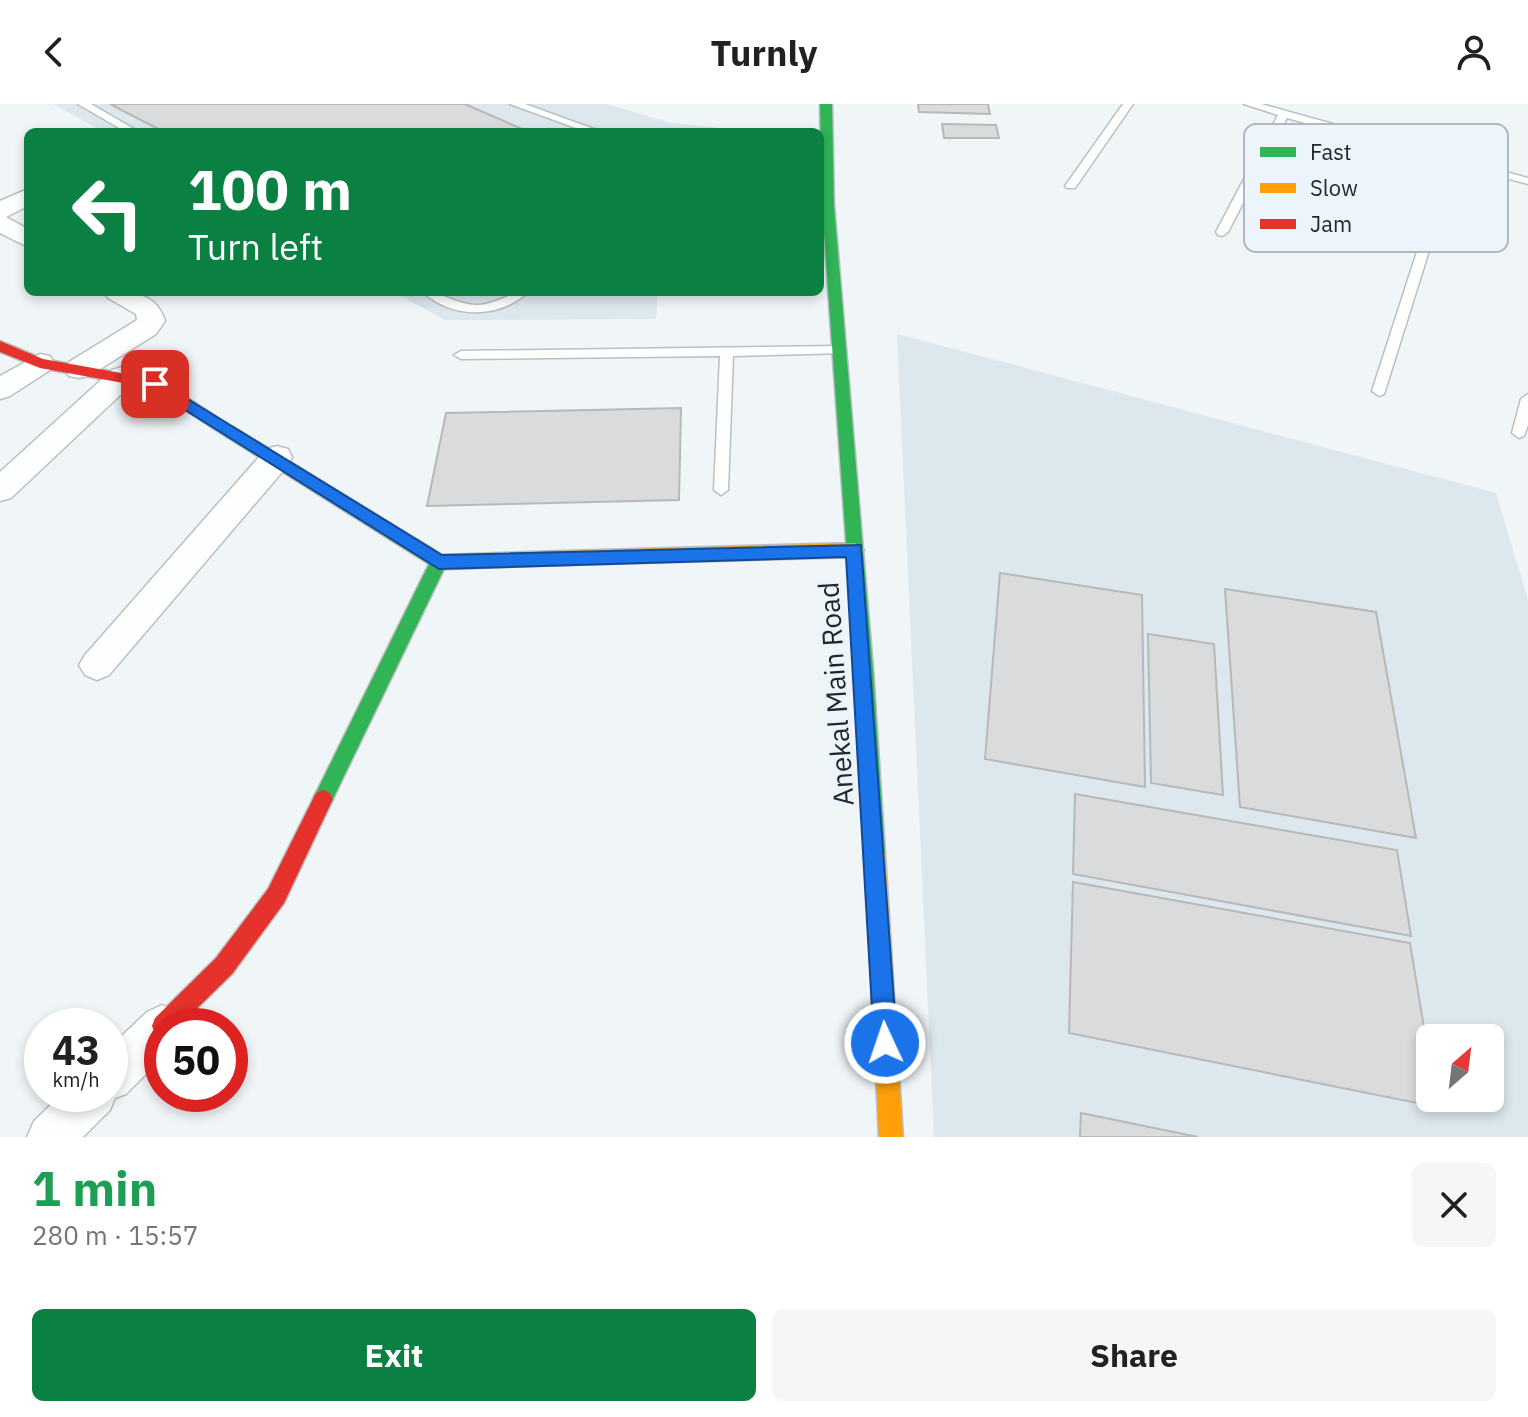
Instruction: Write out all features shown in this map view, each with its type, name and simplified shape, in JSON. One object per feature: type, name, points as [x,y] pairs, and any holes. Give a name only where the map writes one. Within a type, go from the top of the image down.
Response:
[{"type":"street","name":"Anekal Main Road","points":[[826,104],[824,189],[855,550],[891,1137]]},
{"type":"street","points":[[0,211],[24,198]]},
{"type":"street","points":[[0,223],[24,237]]},
{"type":"street","points":[[79,369],[146,328],[151,321],[148,310],[124,296]]},
{"type":"street","points":[[0,389],[14,357],[155,384],[277,457],[439,562],[855,550]]},
{"type":"street","points":[[0,490],[122,377]]},
{"type":"street","points":[[97,665],[277,457]]},
{"type":"street","points":[[181,1008],[224,966],[276,896],[439,562]]},
{"type":"street","points":[[128,1060],[144,1044]]},
{"type":"street","points":[[50,1137],[76,1112]]},
{"type":"lane","points":[[83,104],[127,128]]},
{"type":"lane","points":[[515,104],[585,128]]},
{"type":"lane","points":[[1071,186],[1128,104]]},
{"type":"lane","points":[[1249,104],[1320,124]]},
{"type":"lane","points":[[1279,124],[1284,114]]},
{"type":"lane","points":[[1508,176],[1528,181]]},
{"type":"lane","points":[[1222,232],[1244,190]]},
{"type":"lane","points":[[1379,391],[1423,252]]},
{"type":"lane","points":[[437,296],[461,309],[476,311],[512,296]]},
{"type":"lane","points":[[461,355],[839,350]]},
{"type":"lane","points":[[721,490],[727,352]]},
{"type":"lane","points":[[1519,433],[1528,399]]},
{"type":"shaded area","points":[[53,104],[607,104],[671,123],[719,128],[97,128]]},
{"type":"shaded area","points":[[401,296],[658,296],[656,319],[445,320]]},
{"type":"shaded area","points":[[897,334],[1496,493],[1528,600],[1528,1137],[934,1137]]},
{"type":"building","points":[[110,104],[465,104],[520,128],[156,128]]},
{"type":"building","points":[[918,104],[988,104],[990,114],[919,112]]},
{"type":"building","points":[[942,124],[996,125],[999,138],[944,138]]},
{"type":"building","points":[[681,408],[679,500],[427,506],[446,413]]},
{"type":"building","points":[[1000,573],[1142,595],[1145,787],[985,759]]},
{"type":"building","points":[[1225,589],[1376,612],[1416,838],[1240,807]]},
{"type":"building","points":[[1148,634],[1214,644],[1223,795],[1151,783]]},
{"type":"building","points":[[1075,794],[1397,850],[1411,936],[1073,874]]},
{"type":"building","points":[[1073,882],[1410,943],[1423,1024],[1416,1024],[1416,1103],[1069,1033]]},
{"type":"building","points":[[1081,1113],[1198,1137],[1080,1137]]},
{"type":"traffic: fast","points":[[826,104],[828,205],[875,854]]},
{"type":"traffic: fast","points":[[233,433],[439,562],[563,558]]},
{"type":"traffic: fast","points":[[323,799],[439,562]]},
{"type":"traffic: slow","points":[[563,558],[855,550]]},
{"type":"traffic: slow","points":[[875,854],[891,1137]]},
{"type":"traffic: jam","points":[[0,346],[40,363],[155,384],[233,433]]},
{"type":"traffic: jam","points":[[181,1008],[224,966],[276,896],[323,799]]},
{"type":"route","points":[[155,384],[277,457],[439,562],[855,550],[885,1043]]}]
